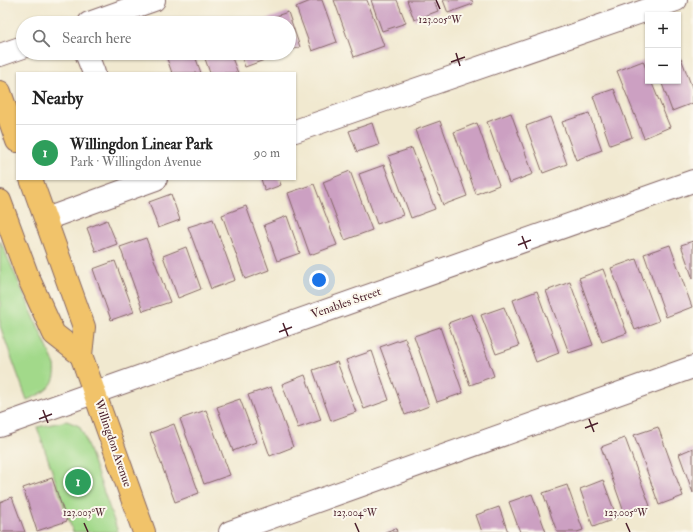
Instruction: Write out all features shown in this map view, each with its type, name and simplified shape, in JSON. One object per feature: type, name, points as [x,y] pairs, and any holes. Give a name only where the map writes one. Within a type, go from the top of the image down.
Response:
[{"type":"main road","points":[[0,92],[15,128]]},
{"type":"main road","name":"Willingdon Avenue","points":[[34,180],[84,327],[81,355],[144,532]]},
{"type":"main road","points":[[0,201],[5,233],[54,334],[81,355]]},
{"type":"street","points":[[109,16],[154,0]]},
{"type":"street","points":[[296,130],[676,0]]},
{"type":"street","points":[[0,55],[16,49]]},
{"type":"street","points":[[89,60],[94,72]]},
{"type":"street","points":[[46,219],[153,180]]},
{"type":"street","name":"Venables Street","points":[[0,426],[693,181]]},
{"type":"street","points":[[230,532],[693,367]]},
{"type":"green space","points":[[0,240],[55,365],[54,378],[48,388],[39,395],[27,400],[0,326]]},
{"type":"green space","points":[[67,421],[79,426],[83,433],[118,532],[73,532],[37,427]]},
{"type":"building","points":[[313,0],[322,0],[337,42],[312,51],[296,7]]},
{"type":"building","points":[[334,0],[367,0],[384,46],[354,57]]},
{"type":"building","points":[[371,0],[397,0],[406,23],[382,31]]},
{"type":"building","points":[[407,0],[434,0],[438,11],[414,20]]},
{"type":"building","points":[[443,0],[472,0],[473,4],[448,13]]},
{"type":"building","points":[[288,12],[289,16],[276,16]]},
{"type":"building","points":[[296,35],[300,47],[296,48]]},
{"type":"building","points":[[681,58],[693,90],[693,103],[672,111],[662,84],[681,84]]},
{"type":"building","points":[[167,60],[196,60],[201,72],[172,72]]},
{"type":"building","points":[[205,60],[233,60],[238,72],[210,72]]},
{"type":"building","points":[[242,60],[264,60],[245,67]]},
{"type":"building","points":[[643,61],[645,66],[645,84],[652,84],[670,127],[644,138],[617,71]]},
{"type":"building","points":[[614,89],[632,137],[610,145],[593,96]]},
{"type":"building","points":[[511,113],[533,174],[509,183],[487,122]]},
{"type":"building","points":[[589,113],[602,150],[576,160],[562,122]]},
{"type":"building","points":[[550,117],[567,164],[543,173],[526,126]]},
{"type":"building","points":[[440,121],[467,196],[443,205],[415,130]]},
{"type":"building","points":[[372,123],[379,145],[357,152],[349,131]]},
{"type":"building","points":[[477,123],[499,185],[476,194],[454,132]]},
{"type":"building","points":[[412,148],[435,209],[411,218],[388,156]]},
{"type":"building","points":[[384,165],[403,215],[377,224],[359,174]]},
{"type":"building","points":[[350,171],[372,230],[345,240],[323,182]]},
{"type":"building","points":[[261,180],[279,180],[281,185],[265,191]]},
{"type":"building","points":[[314,184],[337,245],[310,255],[288,193]]},
{"type":"building","points":[[171,194],[180,220],[158,228],[149,202]]},
{"type":"building","points":[[246,206],[269,270],[245,279],[222,215]]},
{"type":"building","points":[[287,216],[300,253],[277,261],[264,225]]},
{"type":"building","points":[[213,219],[235,280],[211,289],[188,227]]},
{"type":"building","points":[[107,220],[117,244],[96,252],[87,228]]},
{"type":"building","points":[[146,238],[170,302],[143,311],[120,247]]},
{"type":"building","points":[[693,241],[693,279],[681,245]]},
{"type":"building","points":[[670,245],[692,307],[666,317],[644,254]]},
{"type":"building","points":[[186,247],[201,289],[178,298],[163,256]]},
{"type":"building","points":[[636,259],[659,321],[635,330],[611,268]]},
{"type":"building","points":[[115,261],[134,312],[111,320],[93,269]]},
{"type":"building","points":[[603,269],[627,333],[602,342],[579,278]]},
{"type":"building","points":[[570,282],[593,345],[569,353],[546,291]]},
{"type":"building","points":[[537,291],[559,353],[536,362],[513,300]]},
{"type":"building","points":[[504,307],[519,346],[496,354],[481,315]]},
{"type":"building","points":[[472,314],[494,376],[470,385],[448,323]]},
{"type":"building","points":[[440,327],[463,393],[437,402],[414,336]]},
{"type":"building","points":[[405,338],[429,406],[405,415],[380,347]]},
{"type":"building","points":[[372,351],[389,400],[364,409],[346,360]]},
{"type":"building","points":[[337,362],[356,412],[331,421],[313,370]]},
{"type":"building","points":[[305,375],[321,420],[298,428],[282,384]]},
{"type":"building","points":[[271,387],[293,447],[270,456],[248,395]]},
{"type":"building","points":[[240,399],[256,442],[233,451],[217,407]]},
{"type":"building","points":[[206,410],[230,475],[204,484],[180,419]]},
{"type":"building","points":[[174,424],[199,493],[175,502],[150,433]]},
{"type":"building","points":[[658,427],[683,496],[659,505],[634,435]]},
{"type":"building","points":[[625,438],[650,506],[625,515],[601,447]]},
{"type":"building","points":[[693,448],[693,493],[679,454]]},
{"type":"building","points":[[52,478],[67,521],[37,531],[23,488]]},
{"type":"building","points":[[603,480],[617,518],[593,527],[580,489]]},
{"type":"building","points":[[567,485],[583,530],[577,532],[557,532],[543,493]]},
{"type":"building","points":[[532,494],[546,532],[520,532],[509,502]]},
{"type":"building","points":[[12,497],[25,532],[0,532],[0,502]]},
{"type":"building","points":[[499,507],[508,532],[482,532],[476,515]]},
{"type":"building","points":[[396,528],[397,532],[385,532]]},
{"type":"place","name":"Willingdon Linear Park","points":[[78,482]]}]
